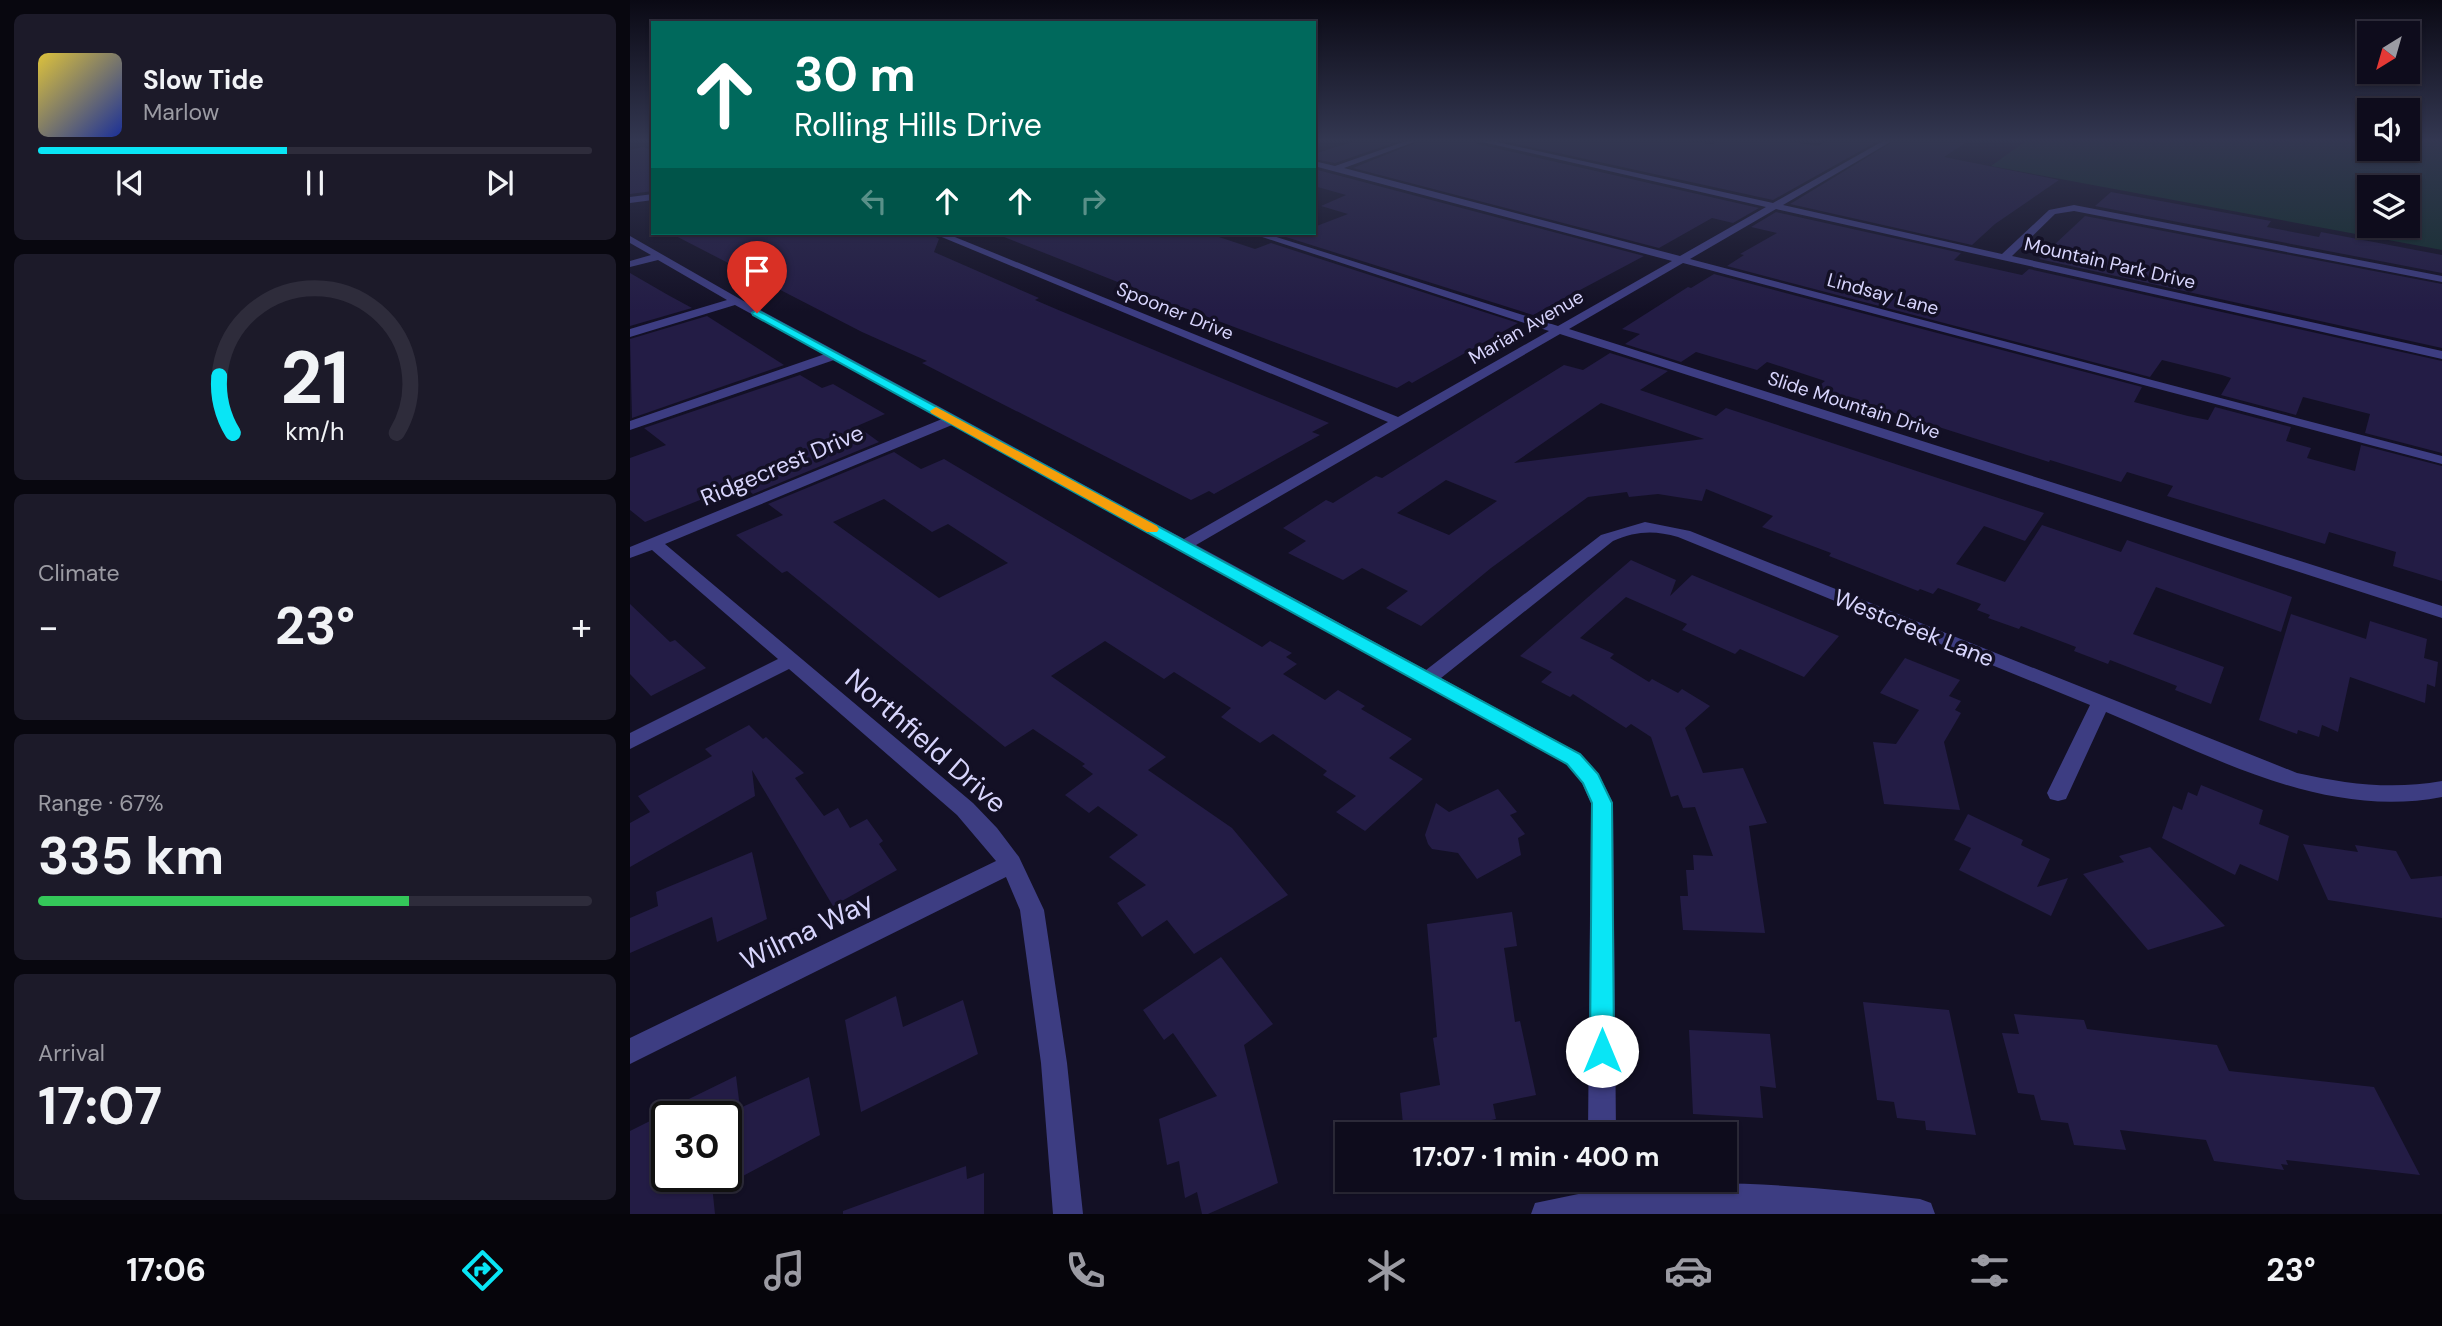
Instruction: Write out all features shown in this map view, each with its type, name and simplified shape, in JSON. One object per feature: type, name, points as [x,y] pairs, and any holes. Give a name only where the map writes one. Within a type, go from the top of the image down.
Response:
[{"type":"street","points":[[630,200],[648,198]]},
{"type":"street","name":"Lindsay Lane","points":[[1443,198],[2442,460]]},
{"type":"street","name":"Mountain Park Drive","points":[[1738,198],[2442,355]]},
{"type":"street","name":"Marian Avenue","points":[[1183,546],[1790,198]]},
{"type":"street","points":[[2005,257],[2052,212],[2074,208],[2442,279]]},
{"type":"street","name":"Spooner Drive","points":[[942,235],[1399,422]]},
{"type":"street","name":"Slide Mountain Drive","points":[[1261,235],[2442,612]]},
{"type":"street","points":[[630,239],[657,257],[952,420],[1574,759],[1591,779],[1602,803],[1602,1122]]},
{"type":"street","points":[[630,264],[657,257]]},
{"type":"street","points":[[630,334],[736,301]]},
{"type":"street","points":[[630,426],[835,355]]},
{"type":"street","name":"Ridgecrest Drive","points":[[630,553],[952,420]]},
{"type":"street","name":"Westcreek Lane","points":[[1426,680],[1607,538],[1629,527],[1650,526],[1684,534],[2251,765],[2314,785],[2378,795],[2417,795],[2442,789]]},
{"type":"street","name":"Northfield Drive","points":[[654,543],[965,809],[989,834],[1011,864],[1032,910],[1054,1063],[1068,1214]]},
{"type":"street","points":[[630,743],[789,661]]},
{"type":"street","points":[[2058,793],[2100,704]]},
{"type":"street","name":"Wilma Way","points":[[630,1051],[1011,864]]},
{"type":"street","points":[[1546,1214],[1602,1199],[1677,1198],[1751,1198],[1836,1203],[1920,1214]]},
{"type":"green space","points":[[2161,198],[2357,198],[2357,234]]},
{"type":"green space","points":[[2420,198],[2442,198],[2442,250],[2378,238],[2420,238]]},
{"type":"building","points":[[1340,198],[1423,198],[1644,256],[1533,315],[1286,237],[1316,235],[1316,226],[1348,214],[1321,206]]},
{"type":"building","points":[[1466,198],[1713,198],[1759,208],[1733,223],[1712,218],[1659,248]]},
{"type":"building","points":[[1800,198],[2033,198],[1995,224],[1972,245],[1790,204]]},
{"type":"building","points":[[2105,198],[2142,198],[2271,221],[2267,227],[2319,237],[2321,232],[2442,255],[2442,273],[2095,206]]},
{"type":"building","points":[[1776,212],[1961,253],[1954,260],[2022,275],[2029,269],[2442,361],[2442,453],[2365,433],[2370,414],[2303,397],[2296,415],[2221,395],[2231,378],[2222,375],[2162,360],[2150,377],[1727,266],[1744,255],[1740,254],[1777,233],[1751,227]]},
{"type":"building","points":[[2085,216],[2442,284],[2442,348],[2039,259]]},
{"type":"building","points":[[674,235],[933,235],[939,239],[934,252],[1039,298],[1035,300],[1329,423],[1312,432],[1320,435],[1214,494],[1209,491],[1191,500],[922,363],[927,361],[862,332]]},
{"type":"building","points":[[999,235],[1213,235],[1255,249],[1271,243],[1518,323],[1412,383],[1409,381],[1397,388],[1205,316],[1194,315],[1150,297],[1153,296]]},
{"type":"building","points":[[630,273],[668,295],[692,308],[630,326]]},
{"type":"building","points":[[1714,274],[2142,387],[2134,402],[2208,420],[2215,407],[2291,427],[2286,441],[2311,448],[2307,458],[2355,471],[2361,445],[2442,466],[2442,581],[2393,566],[2396,552],[2329,532],[2325,544],[2167,496],[2173,486],[2127,472],[2121,482],[2050,460],[2049,462],[1816,388],[1825,381],[1767,362],[1757,370],[1696,352],[1681,362],[1625,344],[1640,334],[1622,329],[1688,287],[1691,288]]},
{"type":"building","points":[[707,316],[784,365],[632,418],[630,339]]},
{"type":"building","points":[[1610,353],[1668,371],[1640,390],[1716,416],[1726,408],[2044,513],[2025,541],[1984,526],[1956,564],[2005,582],[2042,525],[2121,552],[2127,540],[2292,597],[2281,632],[2156,587],[2133,634],[2224,667],[2211,704],[2175,690],[2177,686],[2110,660],[2108,664],[2074,651],[2076,647],[2021,626],[2019,629],[1988,618],[1990,615],[1977,610],[1981,604],[1938,588],[1933,594],[1920,589],[1918,591],[1829,556],[1831,553],[1762,527],[1773,516],[1706,489],[1702,501],[1658,494],[1629,497],[1627,492],[1588,497],[1491,568],[1421,626],[1386,608],[1408,591],[1362,568],[1343,580],[1288,553],[1306,541],[1283,528],[1326,500],[1333,503],[1376,476],[1382,478],[1564,365],[1583,370]],"holes":[[[1601,403],[1704,439],[1514,463]],[[1446,480],[1497,501],[1449,535],[1397,513]]]},
{"type":"building","points":[[800,375],[822,388],[833,384],[885,414],[857,426],[879,442],[753,494],[740,484],[645,522],[630,510],[630,458],[666,445],[644,428]]},
{"type":"building","points":[[894,452],[921,469],[944,459],[1262,647],[1270,641],[1292,653],[1286,657],[1297,664],[1283,674],[1325,700],[1338,690],[1365,706],[1361,709],[1412,739],[1389,758],[1423,779],[1365,831],[1336,812],[1356,796],[1323,775],[1327,771],[1273,734],[1260,743],[1221,717],[1231,708],[1174,672],[1164,679],[1105,641],[1051,676],[1166,757],[1148,770],[1232,828],[1288,895],[1194,954],[1167,920],[1142,937],[1117,903],[1146,885],[1109,857],[1138,835],[1098,806],[1089,813],[1065,795],[1093,774],[1082,766],[1085,764],[1033,729],[1005,747],[787,571],[782,573],[736,535],[783,515],[768,504]],"holes":[[[884,499],[932,532],[948,524],[1008,563],[939,598],[833,522]]]},
{"type":"building","points":[[1631,560],[1676,580],[1670,596],[1692,575],[1839,636],[1804,677],[1740,649],[1735,654],[1682,630],[1687,624],[1626,597],[1580,638],[1614,654],[1610,658],[1649,682],[1652,679],[1678,693],[1682,689],[1710,706],[1685,728],[1703,773],[1743,768],[1767,823],[1749,826],[1765,933],[1683,930],[1680,896],[1688,896],[1686,870],[1694,870],[1693,855],[1713,856],[1695,807],[1683,808],[1678,795],[1671,797],[1651,737],[1631,724],[1626,728],[1573,694],[1570,697],[1541,682],[1552,672],[1520,656]]},
{"type":"building","points":[[630,604],[670,642],[675,640],[706,668],[651,696],[630,674]]},
{"type":"building","points":[[2291,614],[2366,639],[2370,621],[2427,639],[2424,658],[2438,662],[2435,687],[2427,684],[2425,703],[2350,677],[2338,732],[2322,725],[2319,737],[2298,730],[2297,734],[2259,720]]},
{"type":"building","points":[[1905,658],[1960,680],[1949,696],[1961,701],[1955,710],[1961,713],[1944,742],[1960,810],[1884,804],[1873,742],[1896,744],[1919,710],[1880,693]]},
{"type":"building","points":[[749,725],[763,739],[766,737],[804,773],[795,778],[824,816],[838,808],[850,828],[867,819],[883,841],[879,844],[897,870],[833,906],[752,770],[755,796],[630,867],[630,823],[650,812],[638,796],[712,756],[705,749]]},
{"type":"building","points":[[2201,785],[2263,810],[2259,824],[2289,836],[2278,881],[2240,864],[2235,875],[2162,838],[2173,806],[2182,810],[2188,792],[2197,796]]},
{"type":"building","points":[[1498,789],[1517,812],[1510,815],[1525,834],[1518,838],[1521,855],[1477,879],[1458,853],[1432,849],[1425,835],[1436,803],[1449,812]]},
{"type":"building","points":[[1968,814],[2023,840],[2021,845],[2050,859],[2037,887],[2068,878],[2051,916],[1959,870],[1971,848],[1954,840]]},
{"type":"building","points":[[2303,844],[2358,852],[2355,845],[2396,851],[2411,879],[2442,876],[2442,918],[2328,900]]},
{"type":"building","points":[[2150,847],[2225,926],[2148,950],[2083,874],[2124,862],[2119,856]]},
{"type":"building","points":[[752,852],[767,919],[717,942],[712,917],[630,953],[630,918],[658,906],[656,892]]},
{"type":"building","points":[[1512,912],[1517,946],[1504,948],[1515,1022],[1520,1021],[1536,1095],[1493,1104],[1496,1119],[1482,1122],[1403,1122],[1400,1093],[1440,1085],[1433,1038],[1437,1037],[1427,924]]},
{"type":"building","points":[[1221,957],[1273,1024],[1244,1045],[1278,1183],[1208,1214],[1202,1214],[1197,1192],[1185,1198],[1179,1161],[1167,1165],[1159,1119],[1217,1096],[1173,1033],[1164,1040],[1143,1010]]},
{"type":"building","points":[[896,996],[903,1027],[963,1000],[978,1054],[861,1112],[845,1020]]},
{"type":"building","points":[[1863,1002],[1949,1010],[1976,1135],[1926,1130],[1925,1121],[1897,1118],[1894,1102],[1877,1100]]},
{"type":"building","points":[[2014,1014],[2084,1020],[2087,1029],[2217,1045],[2229,1071],[2374,1087],[2420,1175],[2286,1160],[2288,1165],[2281,1164],[2284,1170],[2214,1161],[2206,1140],[2120,1130],[2126,1150],[2074,1145],[2068,1123],[2041,1120],[2034,1095],[2018,1093],[2002,1033],[2019,1034]]},
{"type":"building","points":[[1689,1030],[1770,1034],[1776,1088],[1760,1086],[1763,1118],[1693,1114]]},
{"type":"building","points":[[736,1076],[739,1101],[685,1101]]},
{"type":"building","points":[[809,1077],[820,1135],[742,1176],[742,1107]]},
{"type":"building","points":[[651,1120],[651,1192],[713,1192],[715,1214],[630,1214],[630,1131]]},
{"type":"building","points":[[966,1166],[967,1179],[984,1173],[984,1214],[843,1214],[843,1211]]},
{"type":"slow traffic","points":[[936,411],[1152,529]]},
{"type":"route","points":[[757,313],[1445,691],[1574,759],[1591,779],[1602,803],[1602,1051]]}]
